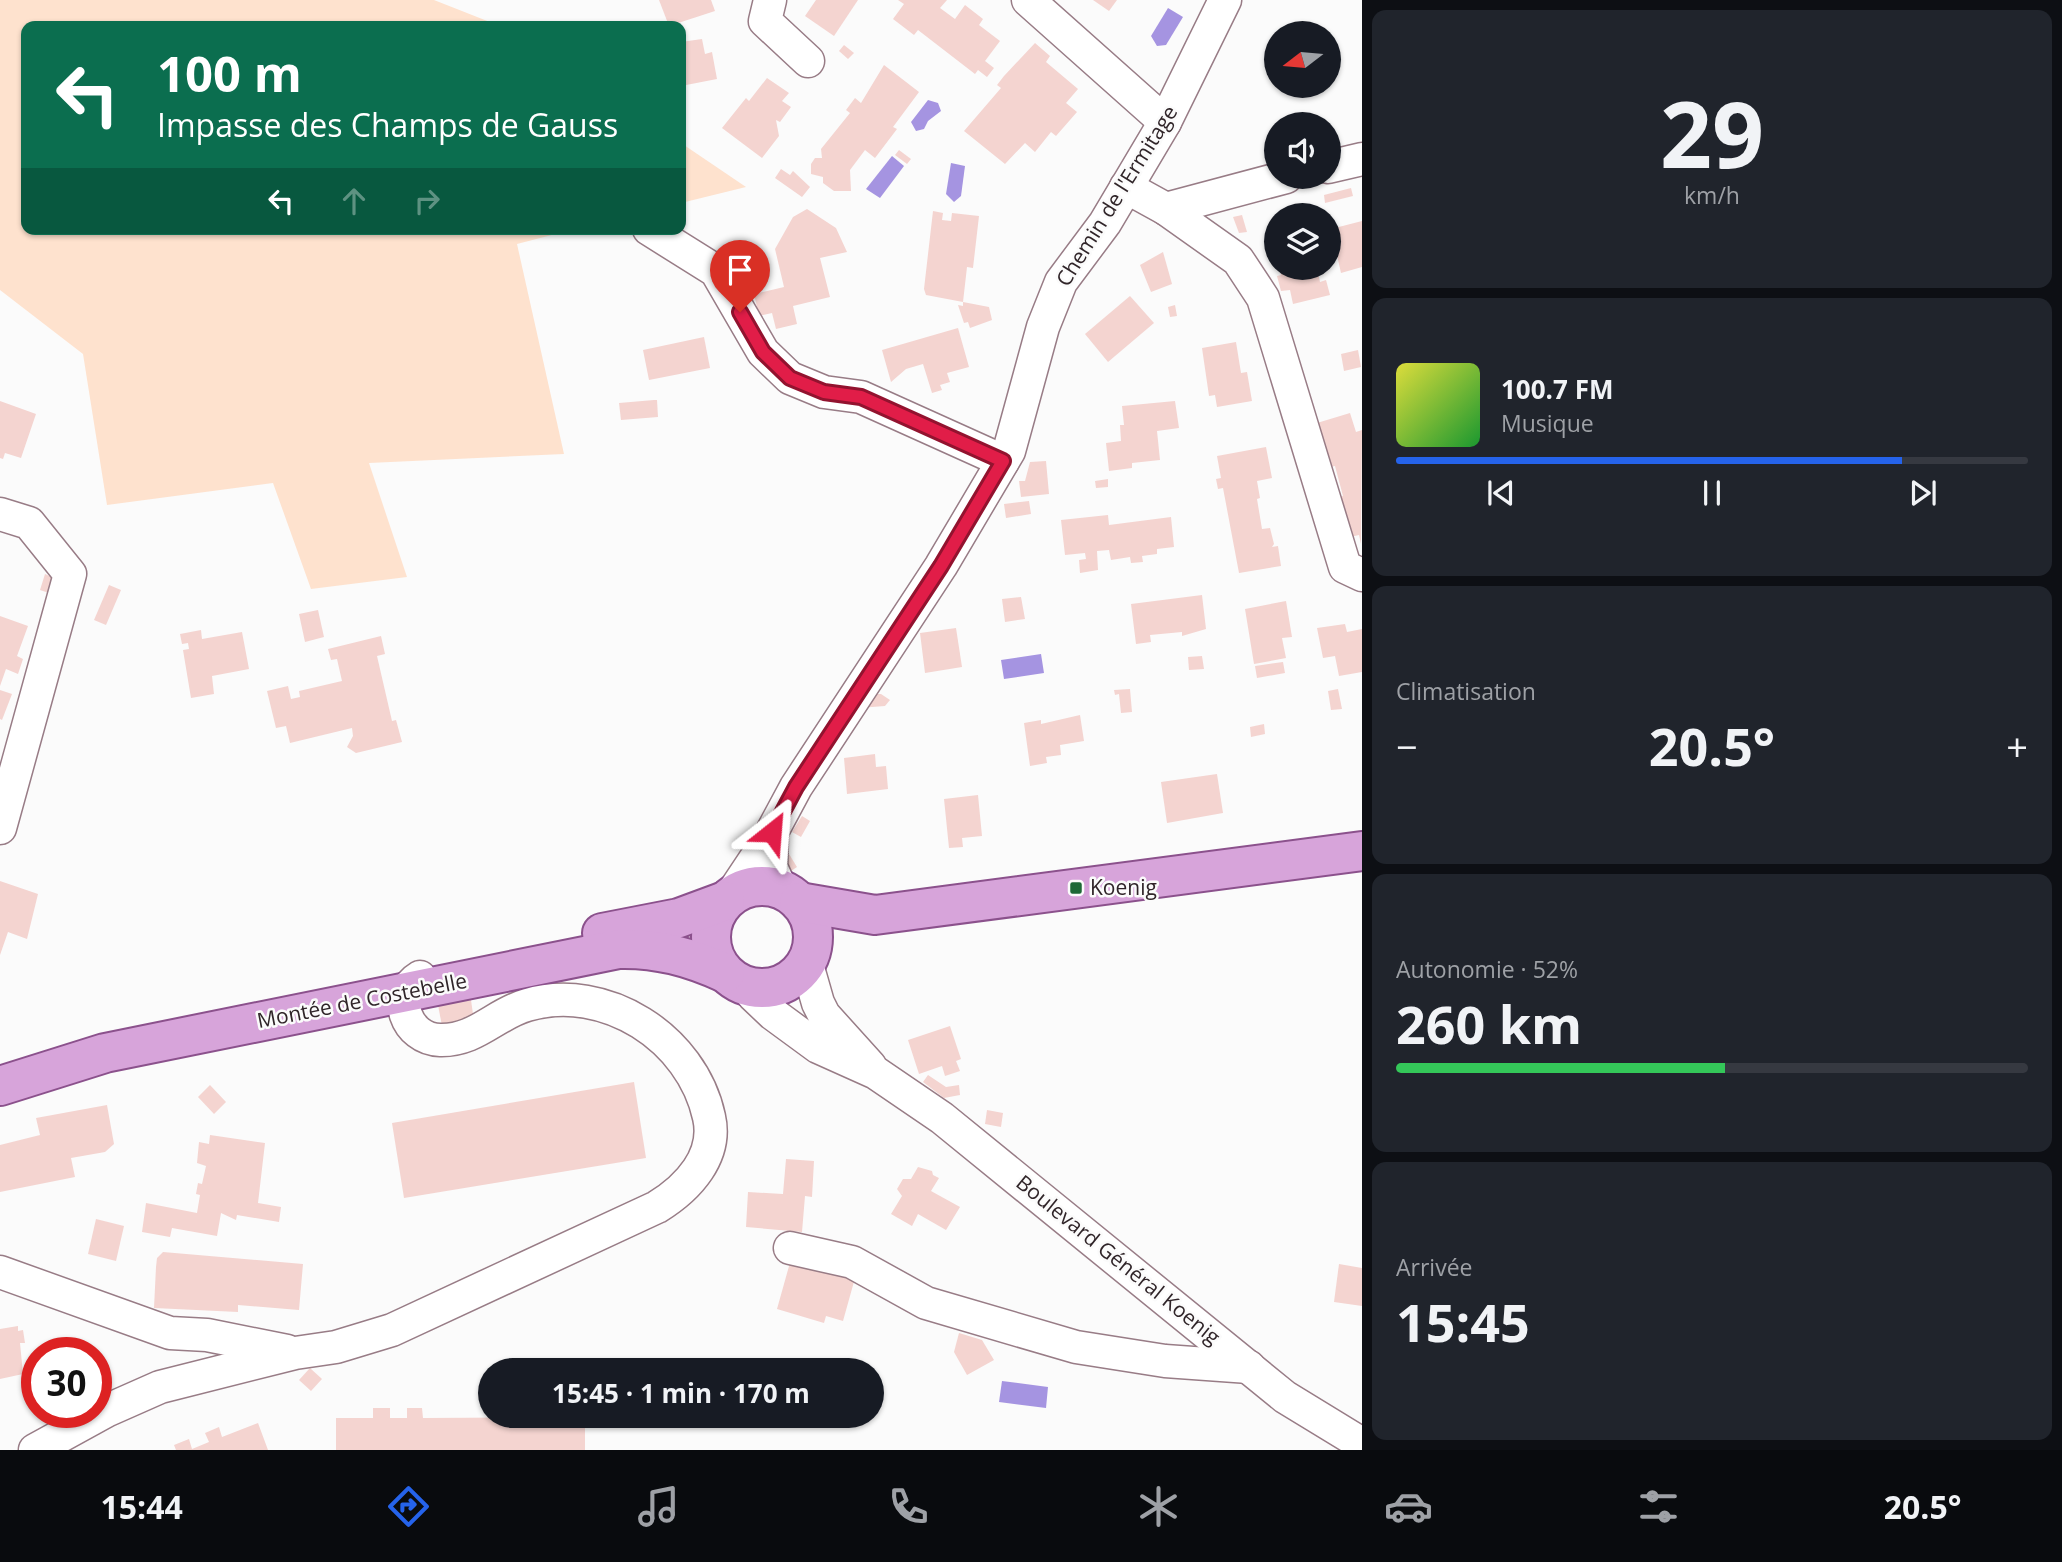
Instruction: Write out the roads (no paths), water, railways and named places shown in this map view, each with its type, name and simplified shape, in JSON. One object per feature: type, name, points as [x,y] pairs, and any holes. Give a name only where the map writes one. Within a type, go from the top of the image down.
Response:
[{"type":"main road","points":[[790,896],[811,923],[813,934],[807,959],[800,971],[782,984],[737,979],[712,950],[712,924],[727,899],[739,891],[760,885],[790,896],[875,915],[1362,851]]},
{"type":"main road","name":"Montée de Costebelle","points":[[0,1058],[126,1037],[397,970],[679,918],[727,899]]},
{"type":"main road","points":[[807,959],[875,915]]},
{"type":"main road","name":"Montée de Costebelle","points":[[0,1086],[105,1053],[619,949],[663,951],[695,959],[737,979]]},
{"type":"street","points":[[769,0],[765,21],[808,61]]},
{"type":"street","points":[[1028,0],[1166,122]]},
{"type":"street","name":"Chemin de l'Ermitage","points":[[727,899],[772,832],[796,787],[941,566],[1003,461],[1013,439],[1040,339],[1061,282],[1105,223],[1166,122],[1225,0]]},
{"type":"street","points":[[1341,164],[1362,159]]},
{"type":"street","points":[[1166,209],[1264,183]]},
{"type":"street","points":[[1126,187],[1166,209],[1238,260],[1263,298],[1345,567],[1362,575]]},
{"type":"street","points":[[659,235],[716,271],[763,352],[790,378],[824,392],[861,397],[1003,461]]},
{"type":"street","points":[[0,514],[29,523],[70,574],[0,828]]},
{"type":"street","name":"Chemin de l'Ermitage","points":[[772,832],[771,867],[790,896]]},
{"type":"street","points":[[35,1450],[108,1410],[160,1387],[295,1353],[336,1347],[392,1330],[657,1207],[687,1186],[710,1142],[710,1120],[705,1099],[684,1058],[653,1031],[632,1018],[586,999],[546,1001],[508,1013],[475,1034],[436,1040],[409,1024],[403,1009],[404,993],[416,978],[485,961],[506,951]]},
{"type":"street","name":"Boulevard Général Koenig","points":[[807,959],[818,1003],[824,1015],[876,1073]]},
{"type":"street","name":"Boulevard Général Koenig","points":[[737,979],[774,1014],[818,1047],[876,1073],[942,1118],[1285,1396],[1362,1444]]},
{"type":"street","points":[[790,1248],[852,1262],[926,1303],[1076,1347],[1165,1361],[1249,1367]]},
{"type":"street","points":[[0,1272],[170,1333],[207,1335],[295,1353]]},
{"type":"place","name":"Koenig","points":[[1076,888]]}]
